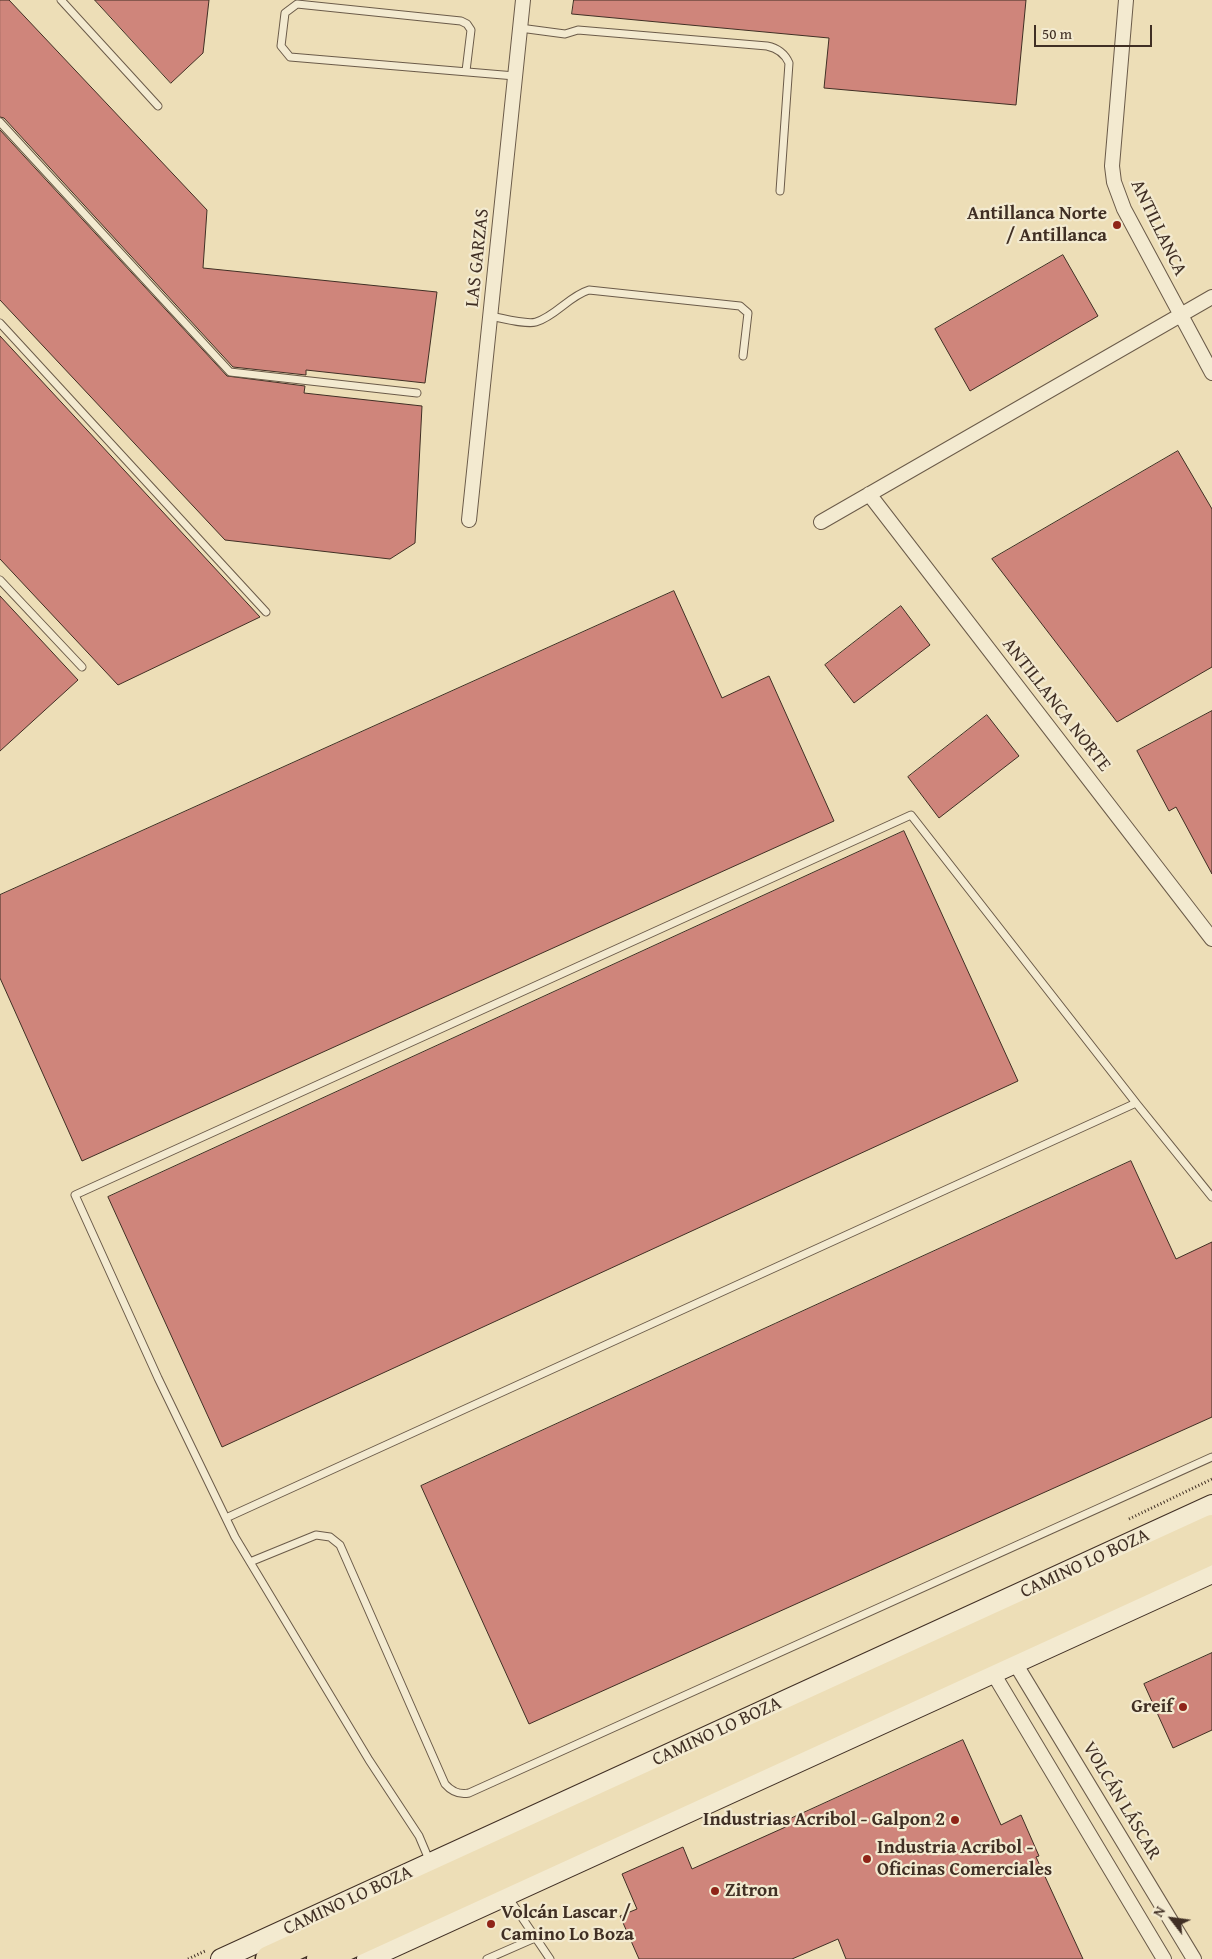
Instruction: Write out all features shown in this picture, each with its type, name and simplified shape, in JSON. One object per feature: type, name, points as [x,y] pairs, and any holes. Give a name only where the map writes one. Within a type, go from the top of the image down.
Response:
[{"type":"highway","points":[[269,1959],[1212,1528]]},
{"type":"highway","points":[[320,1959],[1212,1550]]},
{"type":"street","name":"LAS GARZAS","points":[[469,520],[523,0]]},
{"type":"street","name":"ANTILLANCA","points":[[1126,0],[1113,149],[1114,182],[1124,209],[1212,373]]},
{"type":"street","points":[[821,522],[1212,297]]},
{"type":"street","name":"ANTILLANCA NORTE","points":[[869,494],[1212,939]]},
{"type":"street","name":"CAMINO LO BOZA","points":[[221,1959],[1212,1505]]},
{"type":"street","points":[[367,1959],[1212,1574]]},
{"type":"street","name":"VOLCÁN LÁSCAR","points":[[1015,1663],[1194,1959]]},
{"type":"street","points":[[993,1673],[1164,1959]]},
{"type":"lane","points":[[61,0],[158,106]]},
{"type":"lane","points":[[466,71],[471,30],[467,24],[461,22],[297,4],[285,13],[281,46],[290,56],[516,76]]},
{"type":"lane","points":[[520,28],[565,34],[578,30],[757,45],[772,47],[779,51],[786,56],[789,63],[780,191]]},
{"type":"lane","points":[[0,122],[230,372],[417,394]]},
{"type":"lane","points":[[490,316],[535,322],[549,316],[580,293],[589,290],[740,306],[748,313],[743,356]]},
{"type":"lane","points":[[0,323],[266,612]]},
{"type":"lane","points":[[0,580],[82,667]]},
{"type":"lane","points":[[430,1864],[418,1836],[369,1760],[250,1562],[226,1518],[154,1370],[75,1195],[911,815],[1212,1197]]},
{"type":"lane","points":[[226,1518],[1136,1102]]},
{"type":"lane","points":[[250,1562],[316,1534],[335,1540],[344,1554],[446,1784],[453,1791],[469,1794],[1212,1457]]},
{"type":"lane","points":[[508,1895],[550,1959]]},
{"type":"lane","points":[[487,1959],[536,1938]]},
{"type":"path","points":[[1129,1519],[1212,1479]]},
{"type":"building","points":[[0,0],[9,0],[207,210],[203,268],[437,292],[425,383],[306,370],[306,375],[233,367],[4,118],[0,117]]},
{"type":"building","points":[[95,0],[209,0],[203,53],[171,83]]},
{"type":"building","points":[[574,0],[1026,0],[1016,105],[824,88],[829,38],[572,14]]},
{"type":"building","points":[[0,130],[227,376],[305,386],[304,393],[422,406],[415,543],[390,559],[225,540],[0,300]]},
{"type":"building","points":[[1063,255],[1098,316],[970,391],[935,329]]},
{"type":"building","points":[[0,336],[260,617],[118,685],[0,559]]},
{"type":"building","points":[[1178,451],[1212,509],[1212,667],[1117,722],[992,559]]},
{"type":"building","points":[[674,591],[722,698],[769,676],[834,821],[82,1161],[0,978],[0,895]]},
{"type":"building","points":[[0,596],[78,680],[0,751]]},
{"type":"building","points":[[901,606],[930,645],[854,703],[825,665]]},
{"type":"building","points":[[1212,711],[1212,874],[1176,807],[1169,811],[1137,751]]},
{"type":"building","points":[[987,715],[1019,756],[939,818],[908,777]]},
{"type":"building","points":[[904,831],[1018,1081],[222,1447],[108,1197]]},
{"type":"building","points":[[1131,1161],[1176,1259],[1212,1242],[1212,1417],[529,1724],[421,1486]]},
{"type":"building","name":"Greif","points":[[1212,1653],[1212,1730],[1173,1748],[1144,1684]]},
{"type":"building","points":[[963,1740],[1001,1825],[1021,1815],[1039,1856],[1036,1857],[1083,1959],[846,1959],[838,1939],[792,1959],[639,1959],[620,1916],[637,1909],[622,1874],[683,1847],[692,1869],[790,1825],[788,1820]]},
{"type":"place","name":"Antillanca Norte / Antillanca","points":[[1117,225]]},
{"type":"place","name":"Greif","points":[[1183,1707]]},
{"type":"place","name":"Industrias Acribol - Galpon 2","points":[[955,1820]]},
{"type":"place","name":"Industria Acribol - Oficinas Comerciales","points":[[867,1859]]},
{"type":"place","name":"Zitron","points":[[715,1891]]},
{"type":"place","name":"Volcán Lascar / Camino Lo Boza","points":[[491,1924]]}]
